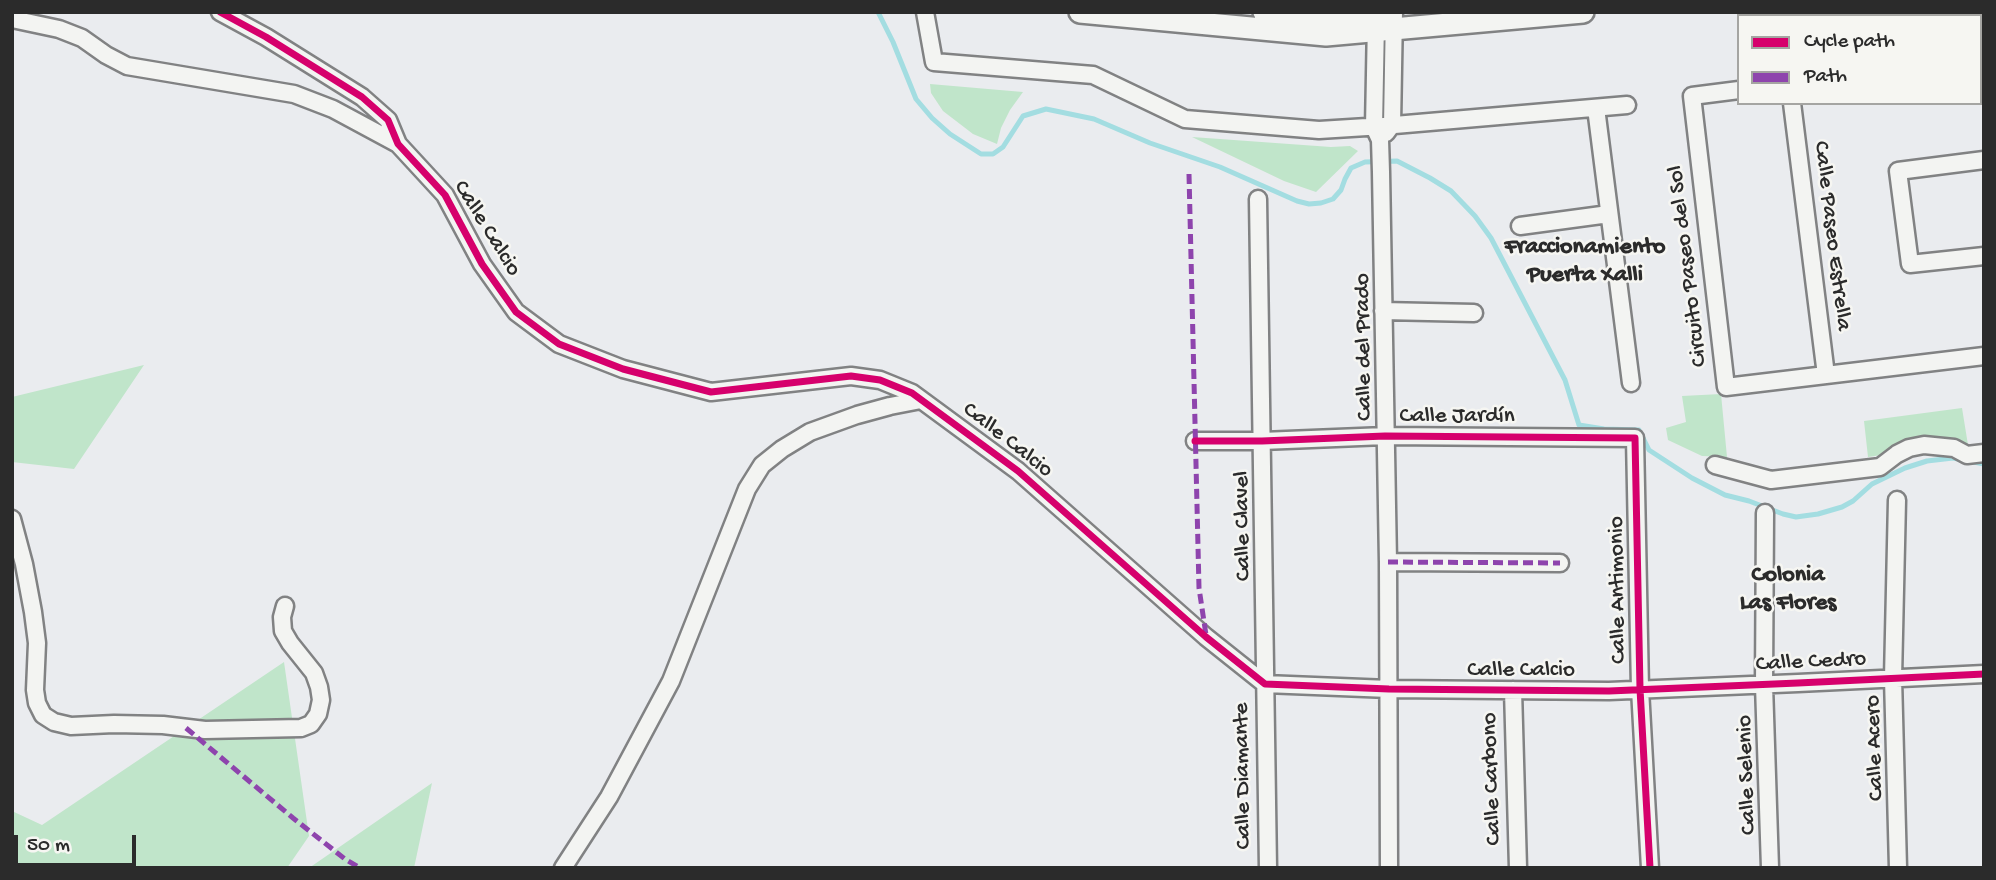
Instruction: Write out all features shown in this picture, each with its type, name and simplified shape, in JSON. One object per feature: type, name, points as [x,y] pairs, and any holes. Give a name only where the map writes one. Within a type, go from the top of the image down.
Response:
[{"type":"street","points":[[220,12],[266,37],[362,97],[388,120],[398,145]]},
{"type":"street","points":[[1080,12],[1146,15],[1326,35],[1384,18]]},
{"type":"street","points":[[1264,12],[1325,18],[1583,12]]},
{"type":"street","points":[[929,15],[934,62],[1093,75],[1185,118],[1378,138],[1392,125],[1627,105]]},
{"type":"street","points":[[1384,18],[1392,125]]},
{"type":"street","name":"Calle del Prado","points":[[1384,18],[1378,138],[1381,172],[1388,562],[1390,868]]},
{"type":"street","points":[[12,19],[59,29],[82,38],[127,66],[294,94],[333,109],[398,145]]},
{"type":"street","name":"Circuito Paseo del Sol","points":[[1737,90],[1692,96],[1726,387],[1984,356]]},
{"type":"street","name":"Calle Paseo Estrella","points":[[1792,105],[1826,375]]},
{"type":"street","points":[[1596,108],[1631,383]]},
{"type":"street","name":"Calle Calcio","points":[[398,145],[444,195],[482,264],[516,312],[559,344],[623,369],[711,392],[851,376],[880,380],[912,393],[1018,471],[1206,637],[1265,684],[1389,690],[1640,689]]},
{"type":"street","points":[[1984,160],[1898,171],[1910,264],[1984,256]]},
{"type":"street","name":"Calle Clavel","points":[[1258,199],[1265,684]]},
{"type":"street","points":[[1520,226],[1609,214]]},
{"type":"street","points":[[1383,311],[1474,313]]},
{"type":"street","points":[[563,868],[609,797],[671,681],[747,489],[762,465],[810,432],[857,415],[921,400]]},
{"type":"street","name":"Calle Jardín","points":[[1195,441],[1385,436],[1635,438]]},
{"type":"street","name":"Calle Antimonio","points":[[1635,438],[1640,689],[1650,868]]},
{"type":"street","points":[[1715,465],[1770,480],[1880,467],[1897,454],[1924,445],[1954,448],[1967,455],[1984,453]]},
{"type":"street","name":"Calle Acero","points":[[1897,500],[1893,678],[1898,868]]},
{"type":"street","name":"Calle Selenio","points":[[1765,513],[1764,685],[1770,868]]},
{"type":"street","points":[[12,519],[33,612],[37,643],[37,703],[43,715],[54,722],[71,726],[163,725],[205,730],[301,728],[311,724],[318,714],[321,700],[319,687],[314,673],[283,631],[282,617],[285,607]]},
{"type":"street","points":[[1388,562],[1560,563]]},
{"type":"street","name":"Calle Cedro","points":[[1640,689],[1984,674]]},
{"type":"street","name":"Calle Diamante","points":[[1265,684],[1268,868]]},
{"type":"street","name":"Calle Carbono","points":[[1513,690],[1518,868]]},
{"type":"green space","points":[[930,84],[1023,92],[1001,128],[997,144],[973,134],[943,111],[931,93]]},
{"type":"green space","points":[[1192,137],[1350,146],[1358,151],[1316,192],[1284,181]]},
{"type":"green space","points":[[144,365],[74,469],[12,462],[12,397]]},
{"type":"green space","points":[[1721,394],[1727,457],[1702,456],[1668,440],[1666,428],[1686,422],[1682,396]]},
{"type":"green space","points":[[1962,408],[1968,445],[1943,437],[1924,437],[1897,444],[1882,455],[1868,457],[1864,421]]},
{"type":"green space","points":[[284,662],[309,836],[287,868],[12,868],[12,811],[42,825]]},
{"type":"green space","points":[[432,783],[414,868],[309,868]]},
{"type":"waterway","points":[[878,12],[916,99],[950,134],[981,154],[993,154],[1003,147],[1023,116],[1046,109],[1094,119],[1309,204],[1333,199],[1341,190],[1351,168],[1365,162],[1397,161],[1430,178],[1451,191],[1491,238],[1565,380],[1579,425],[1639,430],[1649,450],[1692,478],[1725,495],[1796,517],[1842,507],[1872,484],[1927,461],[1953,458],[1984,464]]},
{"type":"marked path","points":[[1189,174],[1199,588],[1206,635]]},
{"type":"marked path","points":[[1388,562],[1560,563]]},
{"type":"marked path","points":[[186,728],[293,818],[360,868]]},
{"type":"cycle path","points":[[220,12],[266,37],[362,97],[388,120],[398,144],[445,195],[482,264],[516,312],[559,344],[623,369],[711,392],[851,376],[880,380],[912,393],[1018,471],[1206,637],[1265,684],[1389,689],[1609,691],[1984,674]]},
{"type":"cycle path","points":[[1195,441],[1385,436],[1635,438],[1640,689],[1650,868]]},
{"type":"district","name":"Fraccionamiento Puerta Xalli","points":[[1585,262]]},
{"type":"district","name":"Colonia Las Flores","points":[[1788,590]]}]
